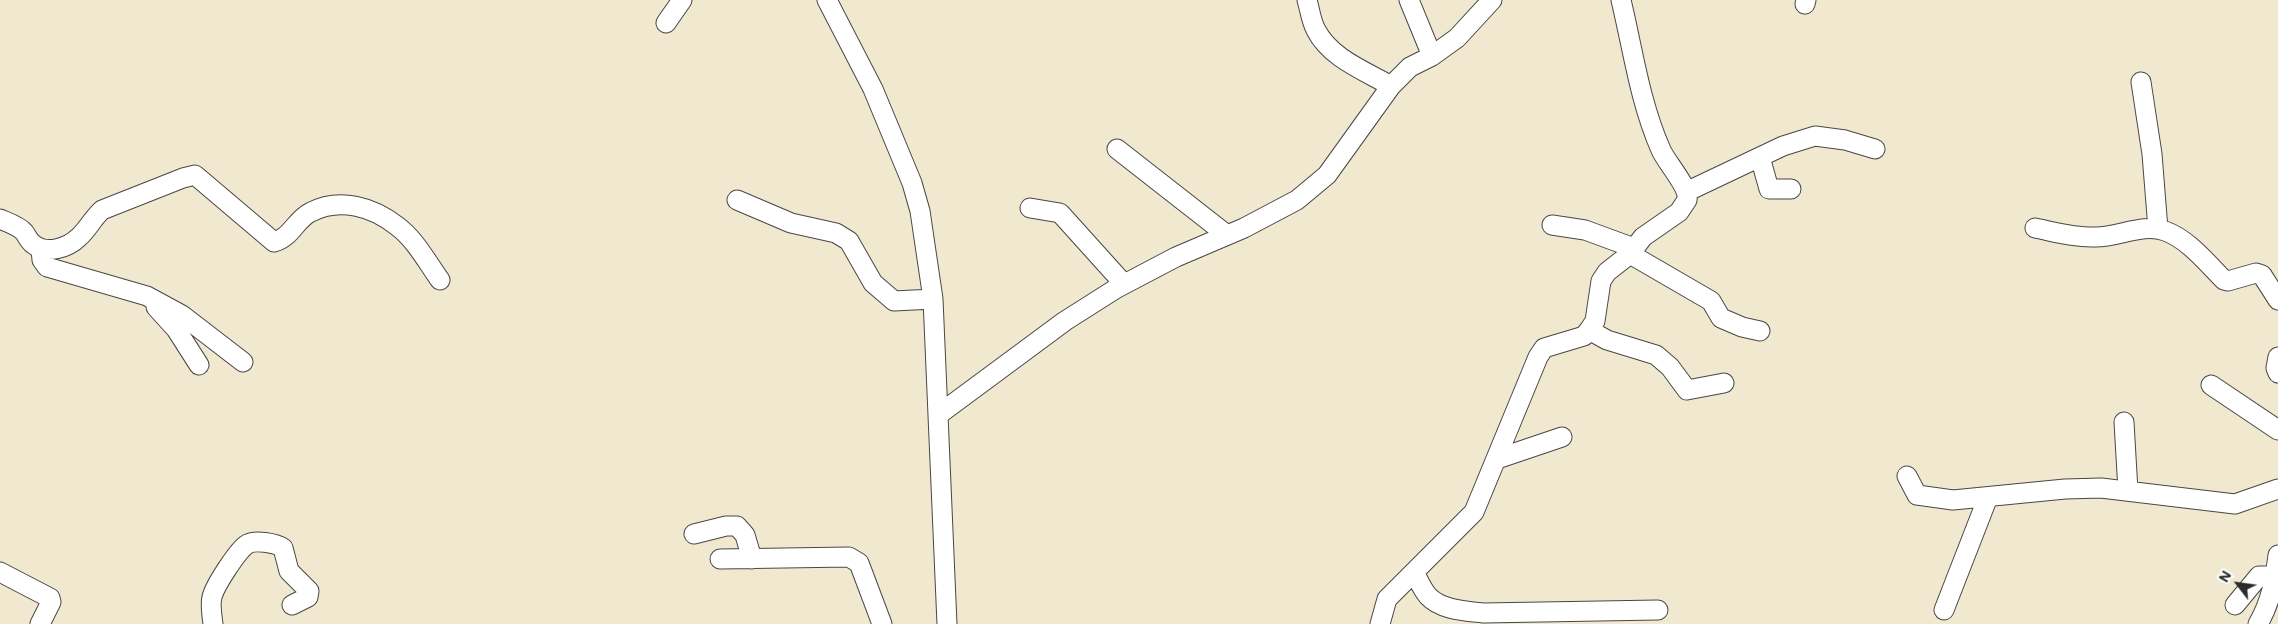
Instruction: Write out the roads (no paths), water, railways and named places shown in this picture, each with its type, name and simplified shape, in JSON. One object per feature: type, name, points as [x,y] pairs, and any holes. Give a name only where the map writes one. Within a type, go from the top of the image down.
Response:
[{"type":"street","points":[[666,23],[682,0]]},
{"type":"street","points":[[827,0],[873,89],[912,183],[920,211],[932,298],[948,624]]},
{"type":"street","points":[[1307,0],[1315,29],[1326,46],[1391,86]]},
{"type":"street","points":[[1409,0],[1432,56]]},
{"type":"street","points":[[938,415],[1065,321],[1124,284],[1176,257],[1227,236],[1297,200],[1327,174],[1391,86],[1410,67],[1432,56],[1457,38],[1492,0]]},
{"type":"street","points":[[1380,624],[1387,600],[1474,512],[1538,357],[1544,348],[1584,336],[1595,321],[1601,281],[1607,272],[1632,251],[1643,237],[1678,212],[1688,200],[1686,192],[1661,152],[1652,128],[1622,0]]},
{"type":"street","points":[[2141,82],[2152,154],[2158,229]]},
{"type":"street","points":[[1686,192],[1783,146],[1815,136],[1845,140],[1875,149]]},
{"type":"street","points":[[1117,149],[1227,236]]},
{"type":"street","points":[[1760,157],[1769,189],[1790,189]]},
{"type":"street","points":[[0,219],[23,230],[31,244],[41,250],[63,247],[79,238],[93,218],[102,210],[195,175],[274,242],[284,239],[295,225],[310,212],[331,205],[354,205],[375,212],[398,226],[440,280]]},
{"type":"street","points":[[737,200],[791,223],[836,233],[849,241],[874,284],[894,301],[932,298]]},
{"type":"street","points":[[1030,208],[1060,213],[1124,284]]},
{"type":"street","points":[[1552,226],[1585,230],[1632,251],[1712,301],[1721,318],[1742,327],[1760,331]]},
{"type":"street","points":[[2035,228],[2094,238],[2148,228],[2158,229],[2175,236],[2224,280],[2228,281],[2256,273],[2262,274],[2278,300]]},
{"type":"street","points":[[41,250],[42,260],[47,267],[147,296],[182,315],[243,362]]},
{"type":"street","points":[[147,296],[176,330],[199,366]]},
{"type":"street","points":[[1589,330],[1607,340],[1656,355],[1670,367],[1687,390],[1724,383]]},
{"type":"street","points":[[2278,357],[2276,368],[2278,372]]},
{"type":"street","points":[[2211,385],[2278,430]]},
{"type":"street","points":[[2124,422],[2128,490]]},
{"type":"street","points":[[1497,459],[1562,437]]},
{"type":"street","points":[[1907,476],[1917,495],[1952,500],[2065,488],[2128,490],[2235,504],[2278,489]]},
{"type":"street","points":[[1944,610],[1988,496]]},
{"type":"street","points":[[694,534],[726,526],[737,526],[745,536],[752,559]]},
{"type":"street","points":[[213,624],[212,595],[244,546],[250,543],[272,544],[283,548],[289,571],[309,591],[308,597],[292,605]]},
{"type":"street","points":[[2258,624],[2265,612],[2276,576],[2278,554]]},
{"type":"street","points":[[720,559],[849,557],[859,563],[882,624]]},
{"type":"street","points":[[0,572],[50,598],[51,602],[40,624]]},
{"type":"street","points":[[1414,572],[1428,596],[1443,605],[1459,611],[1504,618],[1658,610]]},
{"type":"street","points":[[2235,604],[2259,576],[2276,576]]}]
